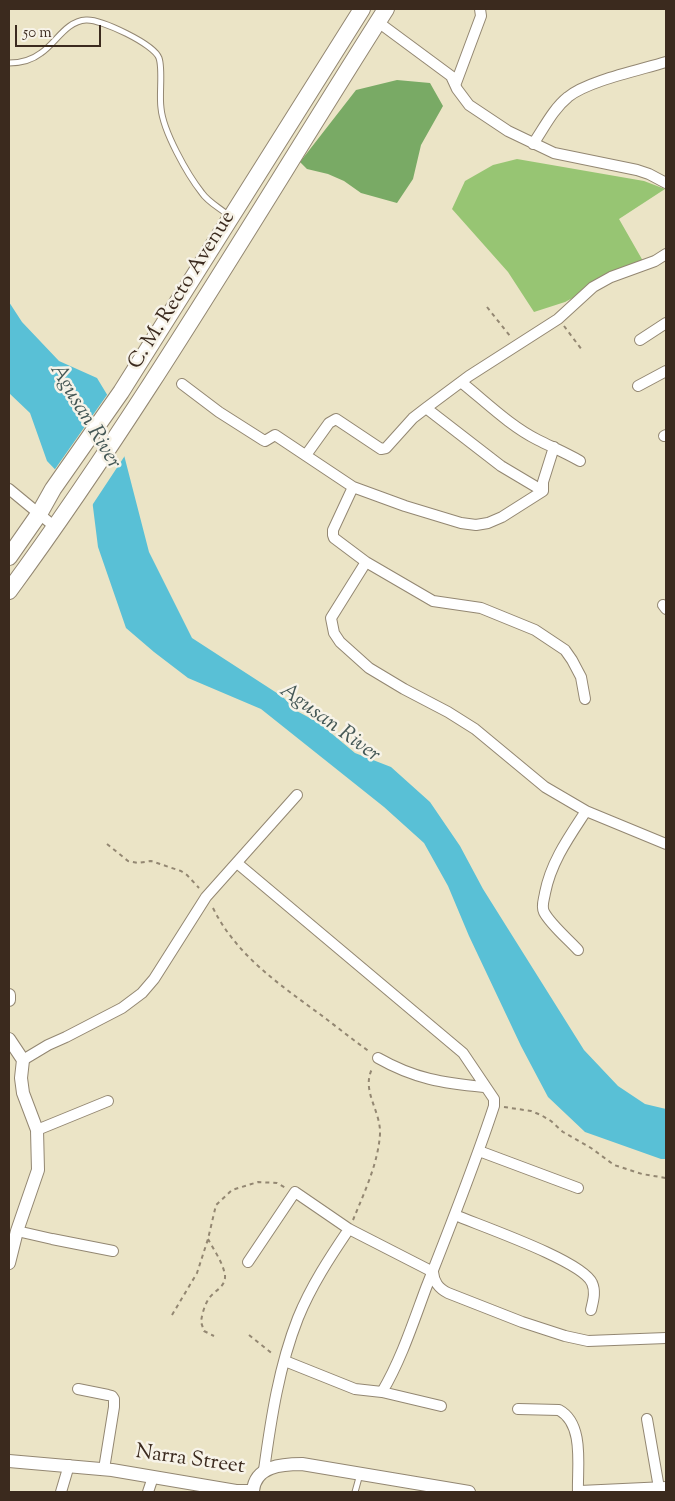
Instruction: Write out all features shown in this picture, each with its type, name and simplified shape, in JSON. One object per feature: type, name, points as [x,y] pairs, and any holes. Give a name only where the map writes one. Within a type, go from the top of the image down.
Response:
[{"type":"highway","name":"C. M. Recto Avenue","points":[[9,557],[53,489],[121,392],[360,9]]},
{"type":"highway","name":"C. M. Recto Avenue","points":[[9,591],[73,502],[138,403],[382,15]]},
{"type":"street","points":[[456,83],[480,11]]},
{"type":"street","points":[[382,15],[452,76],[457,89],[468,105],[508,131],[554,153],[637,170],[650,174],[666,183]]},
{"type":"street","points":[[533,144],[556,110],[567,97],[578,90],[666,62]]},
{"type":"street","points":[[306,455],[329,423],[336,419],[377,447],[383,449],[392,443],[413,418],[426,408],[461,382],[558,318],[602,281],[636,269],[666,254]]},
{"type":"street","points":[[640,340],[666,323]]},
{"type":"street","points":[[638,386],[666,371]]},
{"type":"street","points":[[461,382],[521,429],[538,440],[580,461]]},
{"type":"street","points":[[182,384],[219,412],[263,440],[265,441],[275,435],[353,487],[405,506],[461,523],[476,525],[499,519],[543,490]]},
{"type":"street","points":[[426,408],[501,466],[543,490]]},
{"type":"street","points":[[543,490],[543,482],[554,447]]},
{"type":"street","points":[[353,487],[333,530],[334,538],[366,562],[433,601],[481,608],[535,630],[565,650],[581,677],[585,699]]},
{"type":"street","points":[[9,489],[55,527]]},
{"type":"street","points":[[366,562],[331,618],[334,634],[340,642],[369,668],[475,729],[545,787],[586,811],[666,844]]},
{"type":"street","points":[[24,1060],[48,1045],[138,998],[154,978],[206,896],[297,795]]},
{"type":"street","points":[[578,950],[548,919],[543,910],[543,904],[553,865],[586,811]]},
{"type":"street","points":[[237,863],[463,1053],[494,1099],[494,1106],[455,1216],[393,1372],[382,1392]]},
{"type":"street","points":[[9,995],[9,1000]]},
{"type":"street","points":[[9,1039],[24,1060],[21,1078],[23,1093],[37,1130],[38,1170],[17,1231],[9,1263]]},
{"type":"street","points":[[378,1058],[414,1076],[433,1081],[484,1086]]},
{"type":"street","points":[[37,1130],[108,1101]]},
{"type":"street","points":[[479,1151],[578,1188]]},
{"type":"street","points":[[248,1262],[295,1192],[349,1229],[433,1272]]},
{"type":"street","points":[[455,1216],[543,1251],[587,1275],[592,1283],[594,1295],[591,1310]]},
{"type":"street","points":[[264,1470],[269,1431],[285,1361],[298,1319],[314,1285],[349,1229]]},
{"type":"street","points":[[17,1231],[52,1240],[113,1251]]},
{"type":"street","points":[[433,1272],[434,1280],[440,1288],[448,1293],[522,1322],[565,1336],[588,1341],[666,1338]]},
{"type":"street","points":[[285,1361],[355,1389],[366,1392],[382,1392],[441,1406]]},
{"type":"street","points":[[78,1389],[108,1394],[114,1400],[104,1469]]},
{"type":"street","points":[[518,1409],[560,1410],[571,1420],[577,1438],[579,1492],[663,1488],[647,1420]]},
{"type":"street","name":"Narra Street","points":[[9,1461],[104,1469],[236,1491],[253,1491],[255,1480],[264,1470],[288,1464],[302,1464],[360,1474],[415,1488],[469,1492]]},
{"type":"street","points":[[61,1492],[69,1465]]},
{"type":"street","points":[[148,1492],[153,1477]]},
{"type":"lane","points":[[9,64],[18,63],[42,53],[70,26],[88,20],[114,28],[142,42],[156,52],[160,59],[160,107],[168,134],[202,194],[230,217]]},
{"type":"lane","points":[[356,1492],[360,1474]]},
{"type":"path","points":[[487,307],[517,346]]},
{"type":"path","points":[[558,318],[582,350]]},
{"type":"path","points":[[108,844],[128,861],[138,863],[152,860],[187,875],[206,896],[222,923],[261,970],[378,1058],[370,1073],[368,1083],[380,1124],[378,1147],[367,1187],[349,1229]]},
{"type":"path","points":[[494,1106],[521,1109],[541,1115],[563,1132],[591,1148],[614,1165],[642,1174],[666,1178]]},
{"type":"path","points":[[172,1315],[196,1273],[208,1239],[216,1205],[232,1190],[267,1181],[277,1183],[295,1192]]},
{"type":"path","points":[[208,1239],[223,1267],[225,1276],[223,1286],[210,1297],[201,1322],[204,1331],[214,1336]]},
{"type":"path","points":[[249,1335],[263,1347],[285,1361]]},
{"type":"green space","points":[[397,80],[430,83],[443,106],[421,145],[413,179],[397,203],[361,193],[344,181],[328,174],[307,169],[300,162],[356,90]]},
{"type":"green space","points":[[517,159],[644,181],[665,189],[619,219],[643,261],[565,302],[534,312],[508,272],[452,209],[465,181],[493,165]]},
{"type":"water","name":"Agusan River","points":[[9,302],[22,322],[59,361],[97,378],[117,411],[124,455],[149,552],[192,638],[283,697],[295,710],[319,723],[355,753],[391,767],[430,802],[460,846],[483,889],[584,1050],[618,1086],[645,1104],[666,1109],[666,1159],[661,1159],[585,1132],[548,1097],[521,1046],[469,936],[448,886],[424,843],[384,807],[261,709],[188,678],[126,628],[98,547],[92,499],[68,483],[47,461],[30,413],[9,393]]},
{"type":"pier","points":[[109,392],[119,411],[126,454],[91,507],[90,500],[66,485],[53,472]]}]
